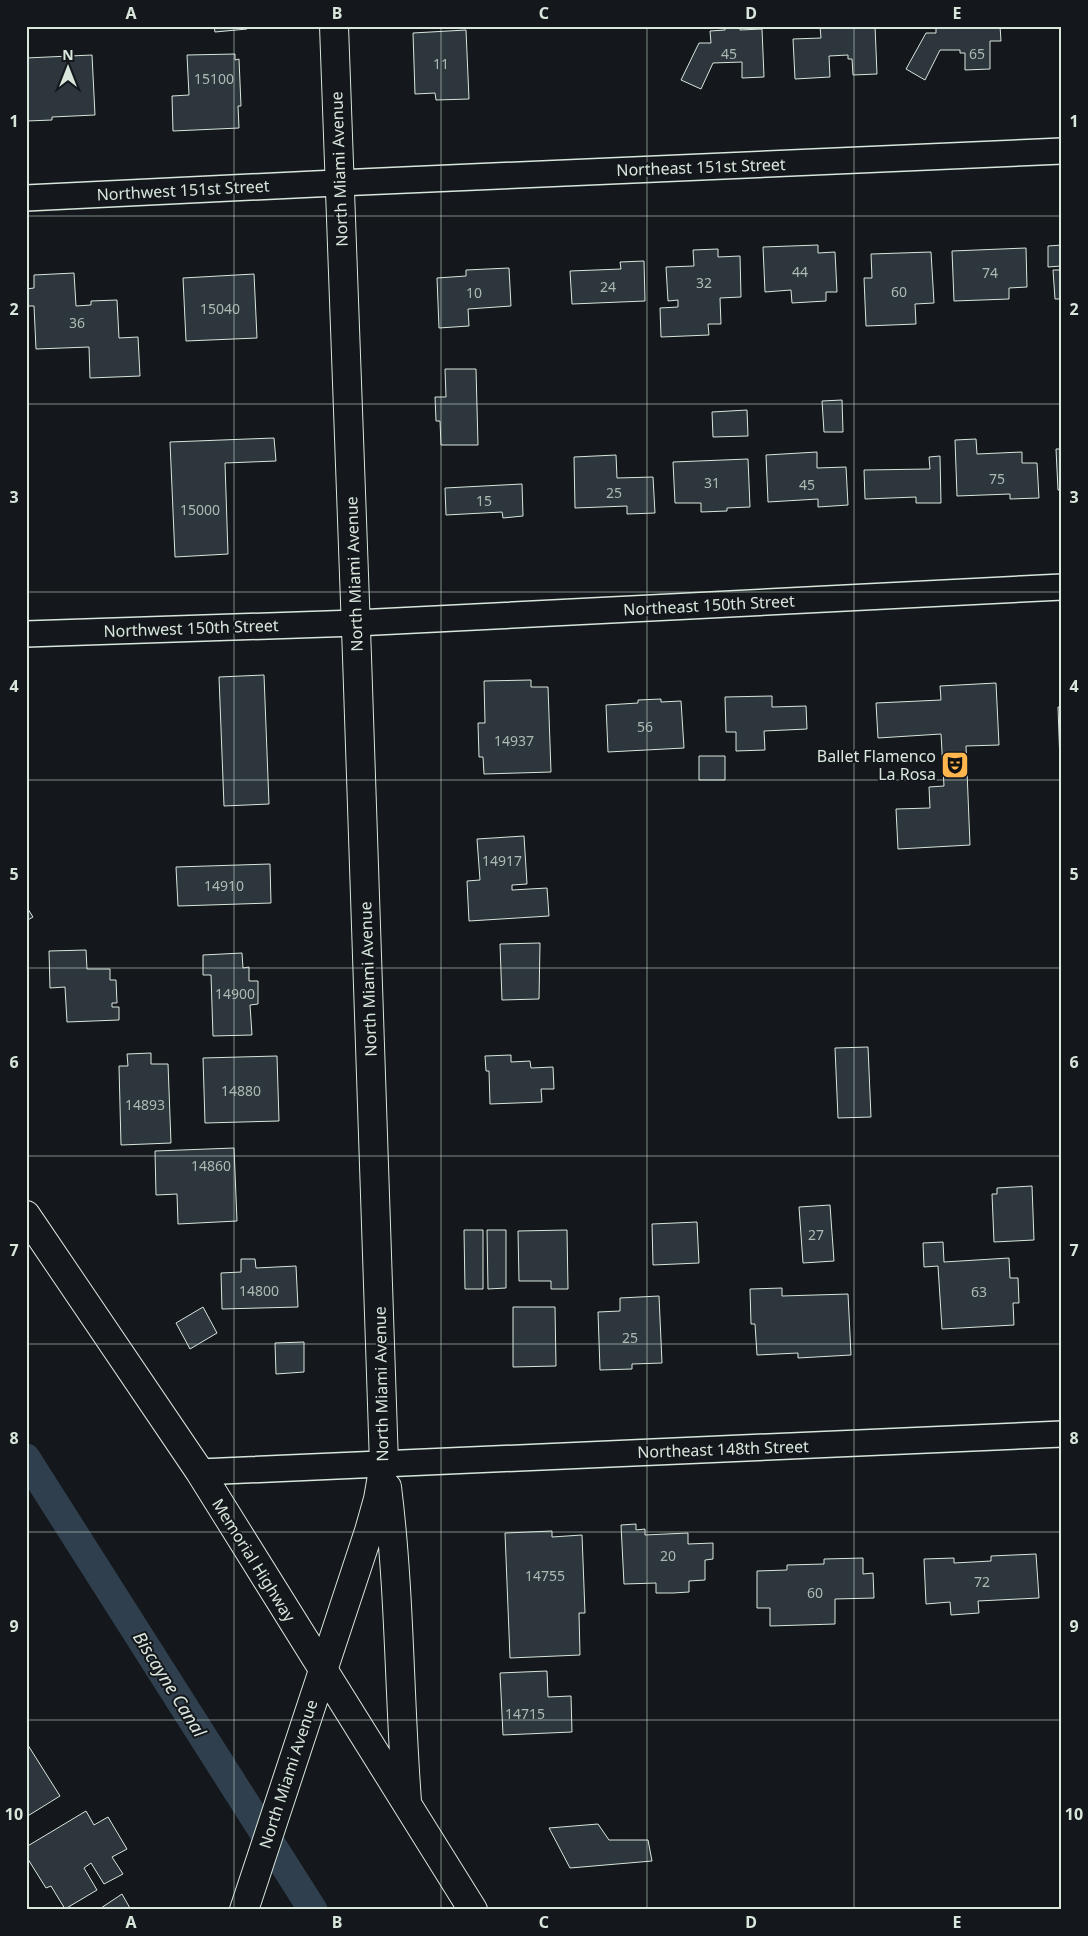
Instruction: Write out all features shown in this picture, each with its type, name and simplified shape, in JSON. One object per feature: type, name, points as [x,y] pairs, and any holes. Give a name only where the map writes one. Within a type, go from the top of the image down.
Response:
[{"type":"street","name":"North Miami Avenue","points":[[244,1910],[322,1670],[370,1531],[384,1464],[334,26]]},
{"type":"street","name":"Northeast 151st Street","points":[[339,183],[1062,151]]},
{"type":"street","name":"Northwest 151st Street","points":[[26,198],[339,183]]},
{"type":"street","name":"Northeast 150th Street","points":[[356,623],[1062,587]]},
{"type":"street","name":"Northwest 150th Street","points":[[26,634],[356,623]]},
{"type":"street","name":"Memorial Highway","points":[[26,1215],[200,1472],[473,1910]]},
{"type":"street","name":"Northeast 148th Street","points":[[200,1472],[1062,1434]]},
{"type":"street","points":[[384,1464],[394,1545],[401,1723],[407,1805]]},
{"type":"building","points":[[214,26],[247,26],[247,29],[215,32]]},
{"type":"building","points":[[725,26],[740,26],[740,30],[762,29],[764,77],[742,78],[742,62],[713,63],[701,89],[681,80],[699,43],[711,43],[710,31],[725,30]]},
{"type":"building","points":[[820,26],[875,26],[877,74],[853,75],[852,59],[848,59],[848,55],[829,56],[830,77],[795,79],[793,39],[821,38]]},
{"type":"building","points":[[936,26],[1000,26],[1001,41],[990,41],[990,69],[965,70],[965,53],[960,53],[960,50],[940,50],[925,80],[906,69],[926,33],[936,33]]},
{"type":"building","points":[[466,30],[469,99],[436,100],[435,93],[415,94],[413,33]]},
{"type":"building","points":[[235,54],[235,60],[239,59],[241,106],[238,106],[239,128],[173,131],[172,96],[189,95],[187,55]]},
{"type":"building","points":[[92,55],[95,115],[52,117],[52,120],[27,121],[26,58]]},
{"type":"building","points":[[818,245],[818,253],[835,252],[837,292],[826,292],[826,301],[792,303],[791,290],[765,292],[763,247]]},
{"type":"building","points":[[1062,245],[1062,299],[1055,299],[1053,270],[1061,270],[1061,266],[1048,267],[1048,246]]},
{"type":"building","points":[[1026,248],[1027,287],[1009,288],[1009,299],[954,301],[952,251]]},
{"type":"building","points":[[718,249],[718,257],[740,256],[741,297],[720,298],[721,324],[708,324],[709,335],[661,337],[660,308],[678,307],[678,300],[668,301],[666,267],[694,266],[693,250]]},
{"type":"building","points":[[931,252],[934,303],[915,304],[916,324],[866,326],[864,278],[872,278],[871,254]]},
{"type":"building","points":[[644,261],[645,301],[572,304],[570,271],[621,269],[620,262]]},
{"type":"building","points":[[509,268],[511,306],[468,309],[469,326],[439,328],[437,278],[466,276],[466,270]]},
{"type":"building","points":[[74,273],[76,306],[91,305],[91,301],[117,300],[119,338],[138,337],[140,376],[90,378],[89,347],[36,349],[34,306],[26,306],[26,289],[34,288],[34,275]]},
{"type":"building","points":[[254,274],[257,338],[186,341],[183,278]]},
{"type":"building","points":[[445,369],[476,369],[478,445],[441,445],[440,421],[436,421],[435,397],[446,397]]},
{"type":"building","points":[[842,400],[843,432],[824,432],[822,401]]},
{"type":"building","points":[[747,410],[748,436],[713,437],[712,412]]},
{"type":"building","points":[[274,438],[276,461],[225,463],[228,554],[175,557],[170,442]]},
{"type":"building","points":[[976,439],[977,454],[1022,452],[1022,463],[1037,463],[1039,498],[1010,499],[1010,494],[957,496],[955,440]]},
{"type":"building","points":[[1056,449],[1062,449],[1062,490],[1058,490]]},
{"type":"building","points":[[817,452],[817,468],[846,467],[848,505],[818,507],[818,499],[768,502],[766,455]]},
{"type":"building","points":[[616,455],[617,478],[653,477],[655,513],[627,514],[627,506],[575,508],[574,457]]},
{"type":"building","points":[[940,456],[941,503],[916,503],[916,497],[865,499],[864,470],[930,469],[929,457]]},
{"type":"building","points":[[748,459],[750,507],[727,508],[727,511],[701,512],[701,503],[675,503],[673,462]]},
{"type":"building","points":[[522,484],[523,516],[503,518],[502,512],[446,515],[445,488]]},
{"type":"building","points":[[264,675],[269,804],[224,806],[219,677]]},
{"type":"building","points":[[531,680],[531,687],[548,687],[551,772],[484,774],[483,757],[479,757],[478,723],[485,723],[484,681]]},
{"type":"building","name":"Ballet Flamenco La Rosa","points":[[996,683],[999,745],[966,746],[970,845],[898,849],[896,809],[930,808],[929,787],[944,786],[941,734],[878,738],[876,703],[941,700],[940,686]]},
{"type":"building","points":[[772,696],[772,707],[806,706],[807,729],[764,731],[765,750],[736,751],[736,732],[726,732],[725,697]]},
{"type":"building","points":[[661,699],[661,702],[681,701],[684,748],[608,752],[606,705],[638,703],[638,700]]},
{"type":"building","points":[[1058,707],[1062,707],[1062,763],[1060,763]]},
{"type":"building","points":[[699,756],[725,756],[725,780],[699,780]]},
{"type":"building","points":[[524,836],[527,884],[512,885],[512,890],[547,888],[549,916],[469,921],[467,881],[480,880],[477,839]]},
{"type":"building","points":[[270,864],[271,903],[178,906],[176,867]]},
{"type":"building","points":[[26,906],[33,917],[26,921]]},
{"type":"building","points":[[540,943],[539,999],[502,1000],[500,944]]},
{"type":"building","points":[[86,950],[87,969],[110,969],[110,980],[116,980],[117,1003],[112,1003],[112,1007],[119,1007],[119,1020],[67,1022],[65,987],[50,988],[49,951]]},
{"type":"building","points":[[242,953],[243,968],[249,967],[249,981],[258,981],[258,1004],[250,1005],[252,1035],[213,1036],[211,975],[203,975],[203,955]]},
{"type":"building","points":[[868,1047],[871,1117],[838,1118],[835,1048]]},
{"type":"building","points":[[151,1053],[151,1064],[168,1064],[171,1143],[121,1145],[119,1066],[128,1066],[127,1054]]},
{"type":"building","points":[[511,1055],[511,1062],[530,1061],[531,1068],[553,1067],[554,1089],[541,1089],[542,1102],[490,1104],[489,1071],[486,1071],[485,1056]]},
{"type":"building","points":[[277,1056],[279,1121],[205,1123],[203,1058]]},
{"type":"building","points":[[234,1148],[237,1221],[178,1224],[177,1194],[156,1195],[155,1151]]},
{"type":"building","points":[[1032,1186],[1034,1240],[994,1242],[992,1194],[997,1194],[997,1188]]},
{"type":"building","points":[[830,1205],[834,1261],[803,1263],[799,1207]]},
{"type":"building","points":[[697,1222],[699,1263],[653,1265],[652,1224]]},
{"type":"building","points":[[464,1230],[483,1230],[483,1289],[465,1289]]},
{"type":"building","points":[[487,1230],[506,1230],[506,1288],[488,1289]]},
{"type":"building","points":[[567,1230],[568,1289],[551,1289],[551,1281],[519,1281],[518,1231]]},
{"type":"building","points":[[943,1242],[944,1262],[1009,1258],[1010,1278],[1018,1278],[1019,1303],[1013,1303],[1014,1325],[942,1329],[938,1266],[924,1267],[923,1243]]},
{"type":"building","points":[[241,1259],[255,1259],[256,1268],[296,1266],[298,1307],[222,1309],[221,1273],[241,1272]]},
{"type":"building","points":[[782,1288],[782,1296],[848,1294],[851,1355],[798,1358],[798,1353],[757,1355],[755,1324],[751,1324],[750,1289]]},
{"type":"building","points":[[659,1296],[662,1363],[632,1364],[632,1369],[600,1370],[598,1312],[620,1311],[620,1298]]},
{"type":"building","points":[[203,1307],[217,1333],[190,1349],[176,1323]]},
{"type":"building","points":[[513,1307],[555,1307],[556,1366],[513,1367]]},
{"type":"building","points":[[304,1342],[304,1372],[276,1374],[275,1343]]},
{"type":"building","points":[[636,1524],[636,1530],[645,1529],[645,1535],[688,1533],[688,1544],[713,1543],[713,1559],[705,1560],[705,1580],[689,1581],[689,1592],[673,1593],[656,1593],[656,1583],[624,1584],[621,1525]]},
{"type":"building","points":[[552,1531],[552,1537],[582,1535],[585,1613],[579,1613],[580,1655],[510,1658],[505,1533]]},
{"type":"building","points":[[1036,1554],[1039,1598],[978,1601],[979,1613],[951,1615],[950,1602],[926,1604],[924,1559],[954,1558],[954,1563],[991,1561],[991,1556]]},
{"type":"building","points":[[863,1558],[863,1574],[873,1573],[874,1598],[835,1599],[835,1624],[770,1626],[770,1608],[757,1608],[757,1571],[787,1570],[787,1565],[824,1564],[824,1559]]},
{"type":"building","points":[[547,1671],[548,1697],[571,1696],[572,1732],[503,1735],[500,1673]]},
{"type":"building","points":[[26,1742],[60,1796],[26,1817]]},
{"type":"building","points":[[86,1811],[94,1825],[108,1817],[127,1849],[112,1857],[123,1874],[104,1884],[91,1863],[84,1868],[97,1890],[65,1909],[51,1886],[46,1888],[26,1856],[26,1847]]},
{"type":"building","points":[[598,1824],[609,1840],[648,1840],[652,1861],[570,1868],[549,1828]]},
{"type":"building","points":[[122,1894],[131,1910],[98,1910]]},
{"type":"waterway","name":"Biscayne Canal","points":[[26,1458],[313,1910]]},
{"type":"place","name":"Ballet Flamenco La Rosa","points":[[955,765]]}]
